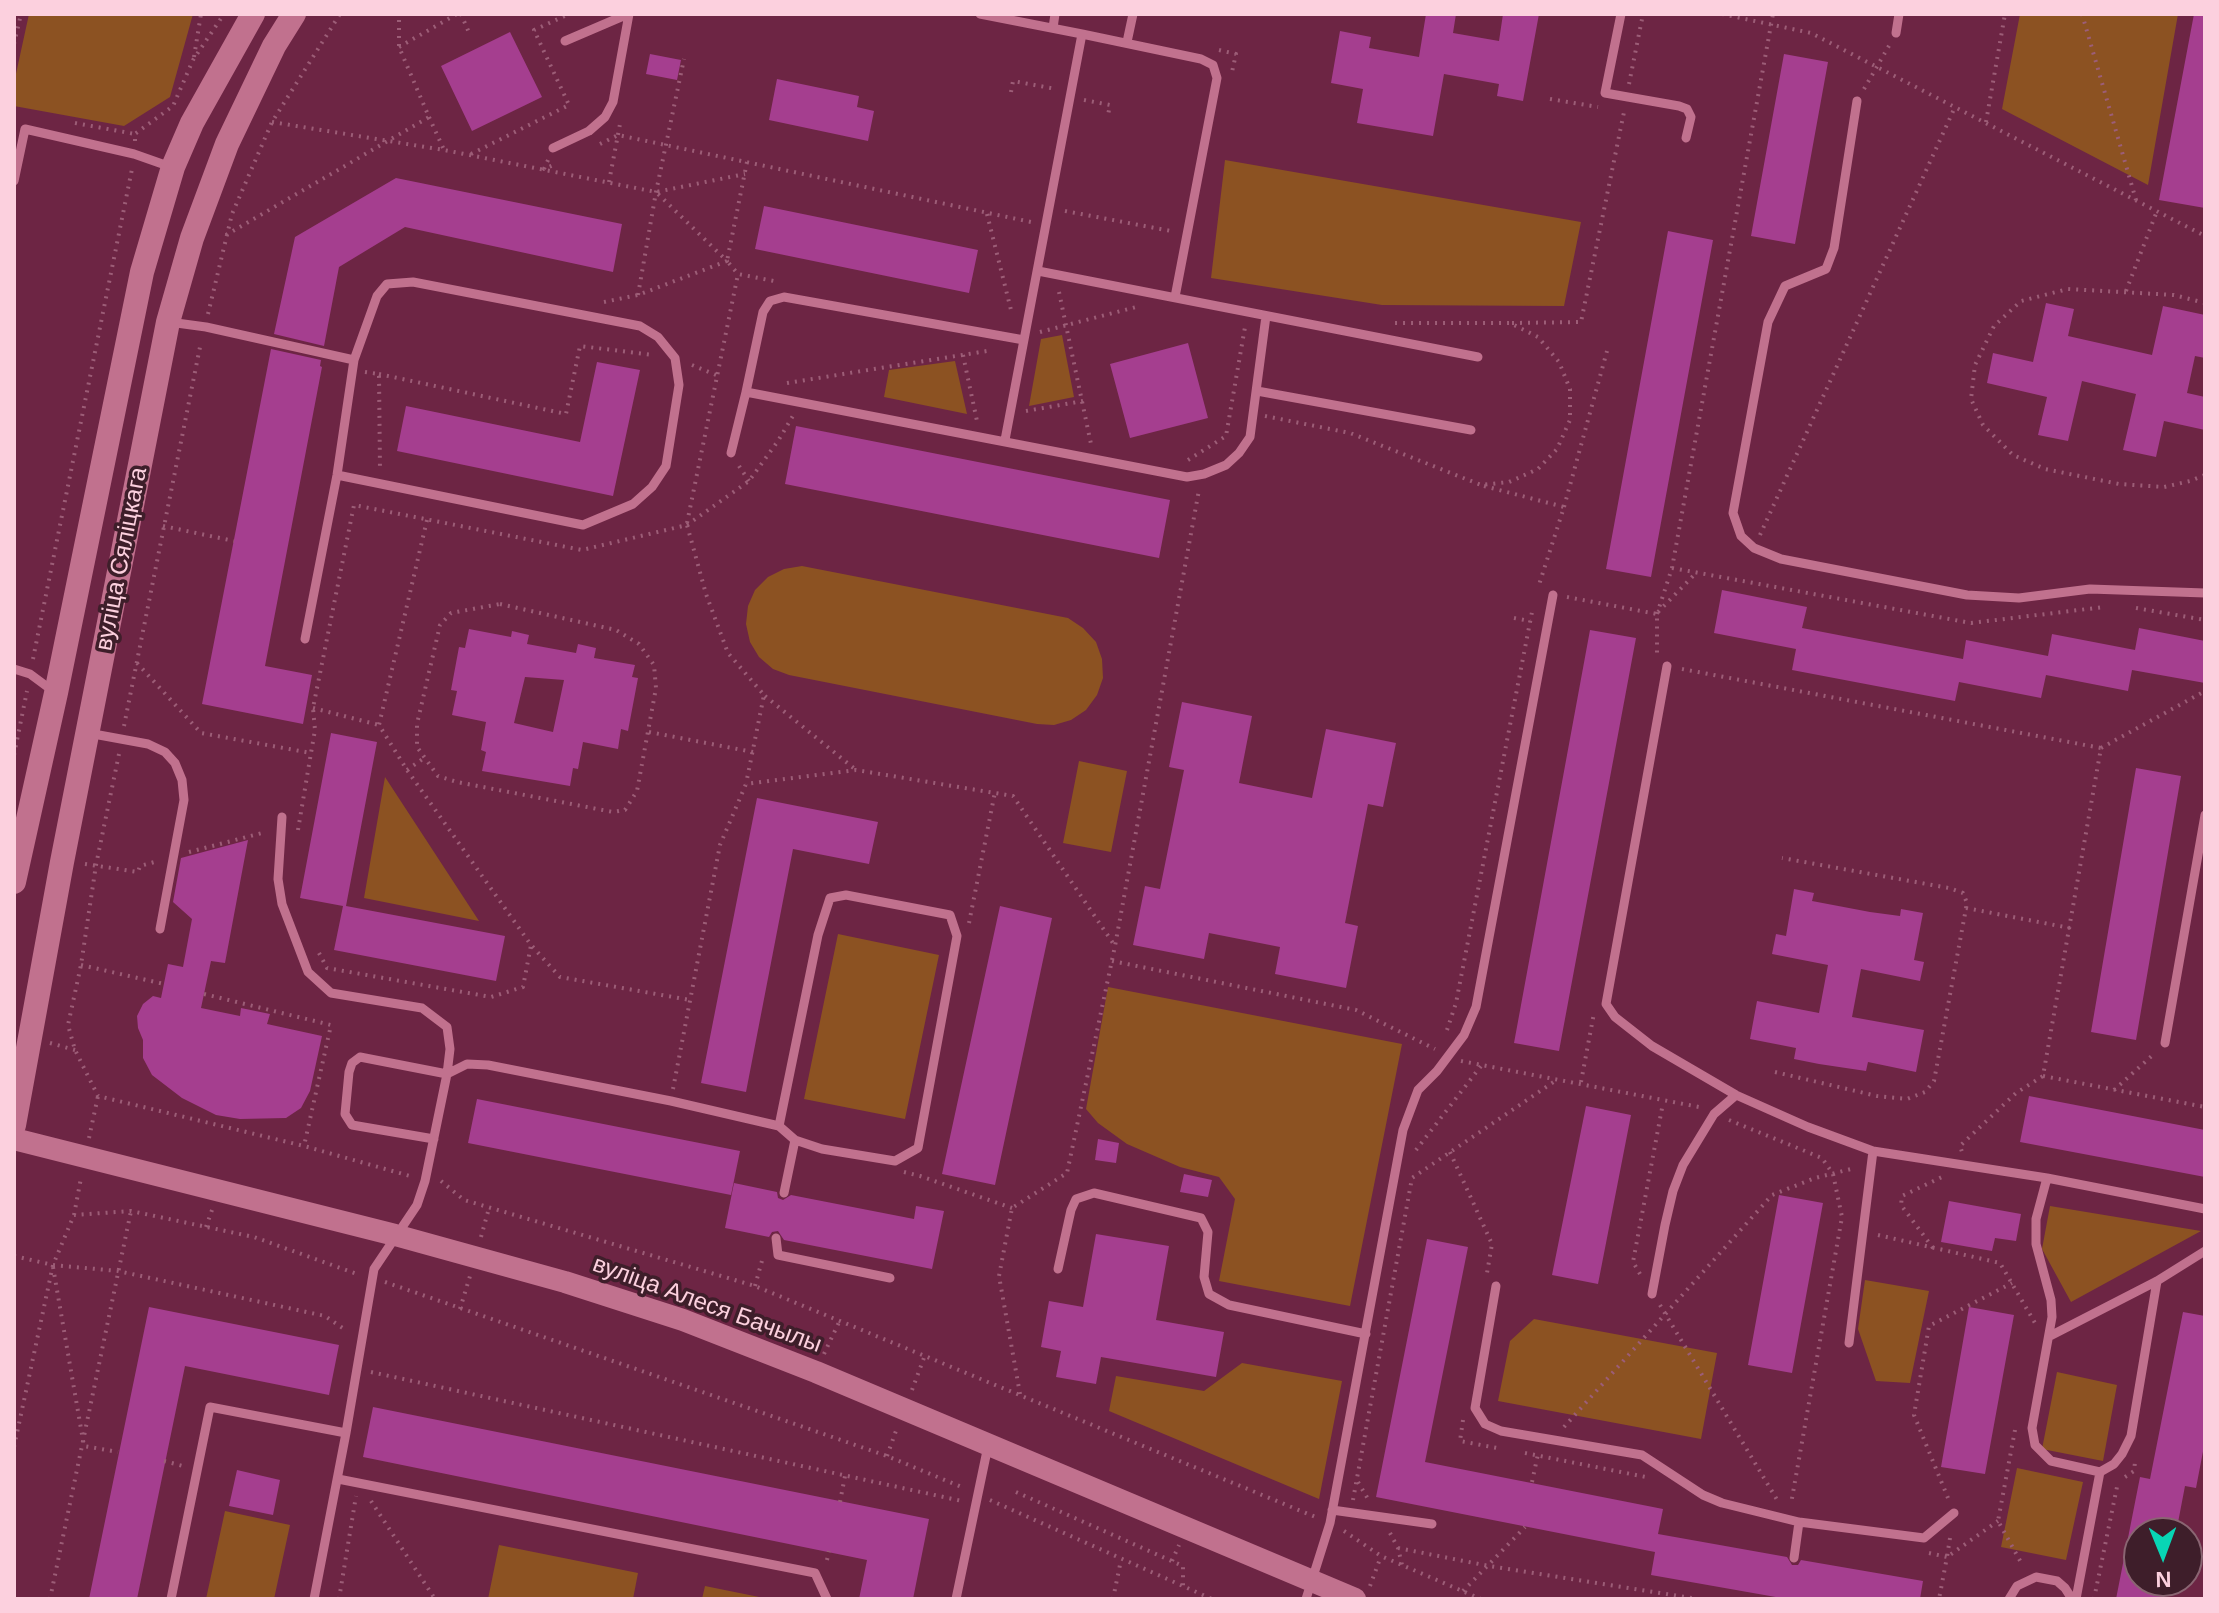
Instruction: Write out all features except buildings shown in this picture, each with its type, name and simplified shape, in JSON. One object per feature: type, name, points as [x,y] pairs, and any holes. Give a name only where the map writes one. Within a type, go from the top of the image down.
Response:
[{"type":"main road","name":"вуліца Сяліцкага","points":[[14,882],[142,272],[173,167],[192,123],[253,14]]},
{"type":"main road","name":"вуліца Сяліцкага","points":[[14,1125],[168,322],[192,238],[227,144],[274,46],[294,14]]},
{"type":"street","name":"вуліца Алеся Бачылы","points":[[14,1139],[395,1235],[565,1282],[683,1320],[989,1444],[1309,1590],[1355,1599]]},
{"type":"lane","points":[[565,41],[628,14]]},
{"type":"lane","points":[[553,148],[589,131],[605,117],[613,102],[628,14]]},
{"type":"lane","points":[[980,14],[1127,42],[1201,59],[1213,65],[1217,78],[1175,297]]},
{"type":"lane","points":[[1053,28],[1055,14]]},
{"type":"lane","points":[[1127,42],[1133,14]]},
{"type":"lane","points":[[1621,14],[1605,93],[1687,109],[1691,117],[1686,138]]},
{"type":"lane","points":[[1896,33],[1899,14]]},
{"type":"lane","points":[[1005,440],[1082,34]]},
{"type":"lane","points":[[1857,101],[1834,248],[1826,269],[1785,286],[1768,322],[1733,513],[1741,536],[1754,548],[1781,559],[1967,595],[2019,598],[2090,589],[2205,593]]},
{"type":"lane","points":[[14,181],[19,128],[134,154],[173,167]]},
{"type":"lane","points":[[1038,271],[1478,357]]},
{"type":"lane","points":[[305,639],[337,475],[353,365],[377,296],[387,284],[413,282],[640,326],[658,337],[675,358],[679,385],[666,466],[652,487],[633,504],[583,525],[337,475]]},
{"type":"lane","points":[[731,453],[763,312],[770,301],[784,297],[1024,340]]},
{"type":"lane","points":[[746,392],[1187,477],[1226,465],[1250,437],[1266,316]]},
{"type":"lane","points":[[168,322],[206,327],[353,365]]},
{"type":"lane","points":[[1257,391],[1471,430]]},
{"type":"lane","points":[[1309,1590],[1330,1523],[1403,1130],[1418,1090],[1444,1054],[1464,1035],[1476,1007],[1553,595]]},
{"type":"lane","points":[[1667,666],[1606,1004],[1615,1017],[1652,1046],[1736,1095],[1873,1151],[2047,1178],[2205,1209]]},
{"type":"lane","points":[[14,669],[30,674],[56,693]]},
{"type":"lane","points":[[88,733],[157,748],[175,763],[182,780],[184,800],[160,929]]},
{"type":"lane","points":[[2165,1043],[2205,815]]},
{"type":"lane","points":[[282,822],[278,879],[282,904],[308,972],[331,993],[422,1008],[447,1027],[450,1049],[434,1139],[417,1205],[374,1269],[314,1599]]},
{"type":"lane","points":[[434,1139],[352,1125],[345,1114],[352,1063],[360,1057],[447,1074],[467,1064],[488,1065],[779,1126],[795,1140],[822,1149],[895,1161],[918,1148],[957,936],[950,915],[846,895],[830,898],[818,935],[779,1126]]},
{"type":"lane","points":[[1652,1294],[1673,1191],[1683,1165],[1714,1114],[1736,1095]]},
{"type":"lane","points":[[784,1193],[795,1140]]},
{"type":"lane","points":[[1849,1343],[1873,1151]]},
{"type":"lane","points":[[2047,1178],[2036,1219],[2036,1244],[2051,1300],[2050,1336],[2032,1428],[2035,1445],[2051,1461],[2100,1472],[2114,1464],[2131,1436],[2157,1281]]},
{"type":"lane","points":[[1058,1269],[1076,1199],[1094,1193],[1201,1218],[1208,1232],[1204,1277],[1209,1294],[1229,1305],[1366,1334]]},
{"type":"lane","points":[[776,1238],[778,1255],[890,1278]]},
{"type":"lane","points":[[2050,1336],[2157,1281],[2205,1251]]},
{"type":"lane","points":[[1496,1286],[1475,1408],[1485,1424],[1501,1431],[1642,1455],[1703,1495],[1722,1503],[1794,1520],[1924,1538],[1954,1513]]},
{"type":"lane","points":[[171,1599],[210,1407],[346,1433]]},
{"type":"lane","points":[[956,1599],[989,1444]]},
{"type":"lane","points":[[2074,1599],[2100,1472]]},
{"type":"lane","points":[[338,1479],[815,1573],[827,1599]]},
{"type":"lane","points":[[1332,1510],[1432,1524]]},
{"type":"lane","points":[[1794,1520],[1794,1558]]},
{"type":"lane","points":[[2009,1599],[2017,1586],[2030,1578],[2047,1577],[2057,1581],[2074,1599]]},
{"type":"path","points":[[14,44],[21,14]]},
{"type":"path","points":[[193,60],[201,14]]},
{"type":"path","points":[[340,14],[272,122],[226,235],[163,526],[96,865],[81,965],[68,1025],[75,1050],[98,1096],[304,1146],[425,1181],[437,1178],[464,1200],[755,1286],[1330,1523],[1381,1556],[1481,1599]]},
{"type":"path","points":[[399,14],[399,47],[444,150]]},
{"type":"path","points":[[399,47],[459,14],[470,35]]},
{"type":"path","points":[[470,154],[569,105],[534,30],[569,14]]},
{"type":"path","points":[[1627,97],[1643,14]]},
{"type":"path","points":[[1722,14],[1811,33],[2205,236]]},
{"type":"path","points":[[1773,14],[1672,568],[1657,614],[1657,660],[1667,666],[2101,748],[2205,691]]},
{"type":"path","points":[[1986,123],[2005,14]]},
{"type":"path","points":[[2082,14],[2136,200]]},
{"type":"path","points":[[1857,101],[1896,33]]},
{"type":"path","points":[[1205,47],[1236,54],[1230,85]]},
{"type":"path","points":[[638,295],[684,59]]},
{"type":"path","points":[[1011,92],[1013,81],[1058,90],[1060,78]]},
{"type":"path","points":[[1550,99],[1603,108]]},
{"type":"path","points":[[1081,113],[1084,100],[1110,105],[1108,115]]},
{"type":"path","points":[[1754,548],[1955,107]]},
{"type":"path","points":[[1382,323],[1581,322],[1624,112],[1613,110]]},
{"type":"path","points":[[226,235],[429,117]]},
{"type":"path","points":[[272,122],[470,154],[656,192],[745,174]]},
{"type":"path","points":[[618,135],[1031,222],[1034,208]]},
{"type":"path","points":[[727,261],[747,162]]},
{"type":"path","points":[[656,192],[738,274],[784,283]]},
{"type":"path","points":[[1060,223],[1062,211],[1140,225],[1171,231],[1169,243]]},
{"type":"path","points":[[2126,291],[2157,211]]},
{"type":"path","points":[[987,213],[1013,316]]},
{"type":"path","points":[[600,303],[638,295],[727,261]]},
{"type":"path","points":[[738,274],[687,525],[706,594],[728,653],[764,695],[856,770]]},
{"type":"path","points":[[2205,303],[2174,295],[2068,289],[2021,301],[1994,326],[1975,365],[1971,399],[1983,425],[2013,455],[2045,469],[2119,484],[2164,487],[2205,475]]},
{"type":"path","points":[[1047,290],[1073,294]]},
{"type":"path","points":[[1059,292],[1091,444],[1077,441]]},
{"type":"path","points":[[1013,316],[1017,295]]},
{"type":"path","points":[[1041,318],[1038,333],[1141,306],[1128,304]]},
{"type":"path","points":[[1004,321],[1013,316]]},
{"type":"path","points":[[1481,485],[1509,482],[1538,469],[1557,449],[1570,420],[1570,389],[1559,362],[1538,337],[1510,323]]},
{"type":"path","points":[[1184,463],[1226,436],[1245,326]]},
{"type":"path","points":[[353,365],[379,374],[566,414],[580,346],[675,358],[716,375]]},
{"type":"path","points":[[799,387],[784,384],[993,350]]},
{"type":"path","points":[[1607,351],[1537,592],[1657,614]]},
{"type":"path","points":[[963,355],[977,421]]},
{"type":"path","points":[[297,839],[315,730],[313,708],[354,505],[380,483],[379,374]]},
{"type":"path","points":[[1021,420],[1025,399]]},
{"type":"path","points":[[1023,412],[1083,401]]},
{"type":"path","points":[[354,505],[582,550],[687,525],[749,481],[796,411]]},
{"type":"path","points":[[1260,415],[1350,433],[1481,485],[1564,507]]},
{"type":"path","points":[[962,419],[986,423]]},
{"type":"path","points":[[1020,1394],[999,1276],[1012,1208],[1067,1173],[1115,946],[1199,491],[1210,483]]},
{"type":"path","points":[[379,725],[427,519]]},
{"type":"path","points":[[163,526],[234,541]]},
{"type":"path","points":[[1657,614],[1696,573]]},
{"type":"path","points":[[500,604],[616,630],[639,644],[654,665],[656,688],[637,791],[625,810],[613,812],[457,782],[438,776],[424,758],[417,747],[417,724],[440,625],[451,613],[500,604]]},
{"type":"path","points":[[1444,1054],[1533,607]]},
{"type":"path","points":[[1514,618],[1530,621]]},
{"type":"path","points":[[137,663],[201,733],[311,753]]},
{"type":"path","points":[[671,1101],[720,845],[746,784],[764,695]]},
{"type":"path","points":[[313,708],[379,725],[407,770],[531,945],[560,977],[690,1000]]},
{"type":"path","points":[[648,732],[753,752]]},
{"type":"path","points":[[2043,1076],[2101,748]]},
{"type":"path","points":[[407,770],[424,758]]},
{"type":"path","points":[[746,784],[856,770],[1013,796],[1115,946]]},
{"type":"path","points":[[96,865],[138,872],[140,866],[282,822]]},
{"type":"path","points":[[1775,1072],[1877,1096],[1907,1099],[1925,1092],[1934,1081],[1966,908],[1963,893],[1949,888],[1782,858]]},
{"type":"path","points":[[1966,908],[2070,928]]},
{"type":"path","points":[[314,944],[327,968],[491,997],[523,987],[531,945]]},
{"type":"path","points":[[1112,961],[1356,1010],[1416,1042],[1481,1066],[1581,1082],[1663,1102],[1699,1107],[1822,1158],[1833,1174],[1842,1217],[1794,1520]]},
{"type":"path","points":[[81,965],[164,984]]},
{"type":"path","points":[[204,994],[331,1025],[304,1146]]},
{"type":"path","points":[[1581,1082],[1595,1004]]},
{"type":"path","points":[[2114,1090],[2165,1043]]},
{"type":"path","points":[[1347,1534],[1417,1148],[1481,1066]]},
{"type":"path","points":[[1960,1146],[2016,1093],[2043,1076],[2205,1107]]},
{"type":"path","points":[[1412,1178],[1557,1080]]},
{"type":"path","points":[[1663,1102],[1633,1262],[1794,1520]]},
{"type":"path","points":[[1450,1152],[1492,1244],[1487,1274]]},
{"type":"path","points":[[1934,1250],[1901,1205],[1902,1196],[1968,1165]]},
{"type":"path","points":[[1532,1482],[1537,1455],[1772,1195],[1833,1174],[1859,1167],[1871,1168]]},
{"type":"path","points":[[892,1170],[920,1176],[1012,1208]]},
{"type":"path","points":[[50,1599],[131,1211]]},
{"type":"path","points":[[14,1447],[53,1265],[74,1215],[131,1211],[254,1237],[887,1456],[1212,1599]]},
{"type":"path","points":[[1863,1231],[2000,1263],[2035,1323]]},
{"type":"path","points":[[14,1256],[53,1265],[118,1271],[325,1316],[361,1337]]},
{"type":"path","points":[[53,1265],[84,1446]]},
{"type":"path","points":[[1939,1599],[1954,1513],[1914,1415],[1929,1326],[2012,1283]]},
{"type":"path","points":[[816,1372],[840,1320]]},
{"type":"path","points":[[365,1370],[962,1501]]},
{"type":"path","points":[[1465,1411],[1460,1441],[1506,1449]]},
{"type":"path","points":[[2015,1430],[1998,1521],[2030,1578]]},
{"type":"path","points":[[84,1446],[118,1452]]},
{"type":"path","points":[[1521,1452],[1652,1478]]},
{"type":"path","points":[[164,1461],[186,1467]]},
{"type":"path","points":[[840,1502],[845,1476]]},
{"type":"path","points":[[339,1599],[358,1482]]},
{"type":"path","points":[[358,1482],[435,1599]]},
{"type":"path","points":[[1016,1492],[1183,1566],[1183,1586]]},
{"type":"path","points":[[1917,1551],[1947,1557],[1998,1521]]},
{"type":"path","points":[[1463,1591],[1525,1527]]},
{"type":"path","points":[[1398,1548],[1489,1566],[1698,1599]]},
{"type":"path","points":[[827,1560],[829,1551]]},
{"type":"path","points":[[1364,1599],[1381,1556]]},
{"type":"path","points":[[1113,1599],[1121,1560]]},
{"type":"shaded area","points":[[29,14],[193,14],[170,97],[124,126],[14,106],[14,83]]},
{"type":"shaded area","points":[[2020,14],[2178,14],[2148,185],[2002,109]]},
{"type":"shaded area","points":[[1225,160],[1581,222],[1564,306],[1382,305],[1211,278]]},
{"type":"shaded area","points":[[1062,335],[1074,397],[1029,406],[1041,339]]},
{"type":"shaded area","points":[[955,361],[967,414],[884,397],[889,370]]},
{"type":"shaded area","points":[[802,566],[1068,618],[1096,642],[1102,659],[1103,678],[1097,695],[1086,710],[1071,720],[1054,725],[1037,724],[789,675],[773,669],[759,657],[750,642],[746,624],[748,606],[755,590],[768,577],[784,569]]},
{"type":"shaded area","points":[[1079,761],[1127,771],[1111,852],[1063,843]]},
{"type":"shaded area","points":[[385,777],[479,921],[364,898]]},
{"type":"shaded area","points":[[838,934],[939,955],[905,1119],[804,1099]]},
{"type":"shaded area","points":[[1108,987],[1402,1044],[1350,1306],[1219,1281],[1235,1199],[1219,1177],[1180,1167],[1127,1144],[1098,1123],[1086,1109]]},
{"type":"shaded area","points":[[2050,1206],[2201,1231],[2071,1302],[2042,1249]]},
{"type":"shaded area","points":[[1865,1280],[1929,1291],[1910,1383],[1876,1381],[1858,1329]]},
{"type":"shaded area","points":[[1534,1319],[1717,1353],[1701,1439],[1498,1401],[1510,1341]]},
{"type":"shaded area","points":[[1242,1363],[1342,1381],[1319,1499],[1109,1411],[1116,1376],[1204,1391]]},
{"type":"shaded area","points":[[2057,1372],[2117,1385],[2103,1461],[2042,1449]]},
{"type":"shaded area","points":[[2017,1468],[2083,1482],[2066,1560],[2001,1547]]},
{"type":"shaded area","points":[[225,1511],[290,1525],[274,1599],[206,1599]]},
{"type":"shaded area","points":[[499,1545],[638,1573],[633,1599],[488,1599]]},
{"type":"shaded area","points":[[705,1586],[769,1599],[702,1599]]}]
